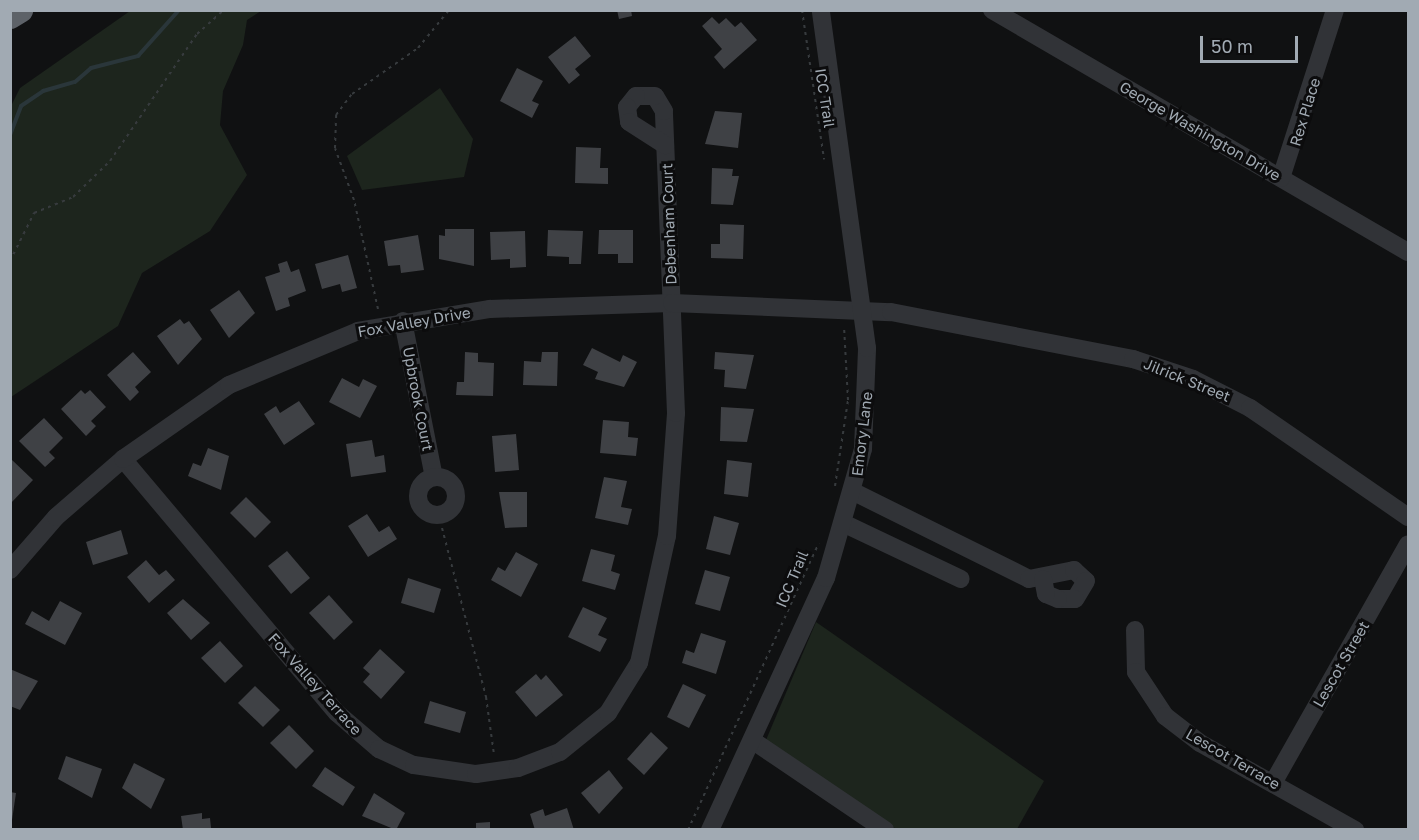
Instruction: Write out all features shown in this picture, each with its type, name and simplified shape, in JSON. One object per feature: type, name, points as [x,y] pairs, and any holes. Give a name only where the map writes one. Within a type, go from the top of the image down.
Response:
[{"type":"highway","points":[[10,16],[20,10]]},
{"type":"street","name":"Emory Lane","points":[[710,830],[817,600],[845,524],[854,492],[868,387],[862,311],[820,10]]},
{"type":"street","name":"George Washington Drive","points":[[992,10],[1408,252]]},
{"type":"street","name":"Rex Place","points":[[1281,178],[1335,10]]},
{"type":"street","name":"Debenham Court","points":[[665,146],[672,303]]},
{"type":"street","name":"Fox Valley Drive","points":[[10,570],[56,517],[123,459],[190,408],[253,372],[328,341],[403,321],[490,309],[672,303],[862,311]]},
{"type":"street","name":"Fox Valley Terrace","points":[[123,459],[364,739],[397,758],[433,770],[476,774],[518,768],[560,752],[593,727],[624,690],[645,645],[674,476],[672,303]]},
{"type":"street","name":"Jilrick Street","points":[[862,311],[911,315],[1174,371],[1250,408],[1408,517]]},
{"type":"street","name":"Upbrook Court","points":[[403,321],[434,477]]},
{"type":"street","points":[[854,492],[1029,579],[1042,579]]},
{"type":"street","points":[[845,524],[961,579]]},
{"type":"street","name":"Lescot Street","points":[[1273,783],[1408,544]]},
{"type":"street","name":"Lescot Terrace","points":[[1135,630],[1136,672],[1165,716],[1200,743],[1355,830]]},
{"type":"street","points":[[752,740],[885,830]]},
{"type":"path","points":[[10,261],[34,213],[73,196],[103,168],[197,34],[224,10]]},
{"type":"path","points":[[378,309],[354,200],[335,148],[336,115],[352,94],[418,48],[449,10]]},
{"type":"path","name":"ICC Trail","points":[[802,10],[825,161]]},
{"type":"path","points":[[834,491],[848,400],[843,320]]},
{"type":"path","points":[[441,528],[486,697],[494,760]]},
{"type":"path","name":"ICC Trail","points":[[688,830],[822,534]]},
{"type":"shaded area","points":[[130,11],[261,11],[247,20],[243,45],[223,91],[220,125],[247,175],[210,231],[142,273],[118,326],[11,397],[11,106],[20,88]]},
{"type":"shaded area","points":[[440,88],[473,139],[464,177],[362,190],[347,156]]},
{"type":"shaded area","points":[[816,622],[1044,781],[1017,829],[896,829],[766,740]]},
{"type":"building","points":[[617,10],[631,10],[632,16],[619,19]]},
{"type":"building","points":[[712,17],[719,24],[726,18],[735,27],[741,22],[757,40],[724,69],[714,57],[722,49],[702,26]]},
{"type":"building","points":[[575,36],[591,56],[575,69],[580,75],[569,84],[548,57]]},
{"type":"building","points":[[517,68],[543,81],[532,101],[539,104],[532,118],[500,101]]},
{"type":"building","points":[[715,111],[742,113],[738,148],[705,144]]},
{"type":"building","points":[[576,147],[601,148],[600,168],[608,168],[608,184],[575,183]]},
{"type":"building","points":[[712,168],[733,169],[732,176],[739,176],[733,205],[711,204]]},
{"type":"building","points":[[720,224],[744,225],[743,259],[711,258],[711,244],[720,244]]},
{"type":"building","points":[[445,229],[474,229],[474,266],[439,259],[439,235],[445,236]]},
{"type":"building","points":[[548,230],[583,231],[581,264],[569,264],[569,257],[547,256]]},
{"type":"building","points":[[599,230],[633,230],[633,263],[618,263],[618,254],[598,254]]},
{"type":"building","points":[[525,231],[526,267],[510,268],[510,259],[491,260],[490,232]]},
{"type":"building","points":[[418,235],[424,270],[401,273],[400,265],[388,266],[384,241]]},
{"type":"building","points":[[348,255],[357,288],[342,292],[340,284],[322,289],[315,264]]},
{"type":"building","points":[[287,261],[291,272],[299,269],[306,291],[288,298],[290,306],[276,311],[265,277],[280,272],[278,264]]},
{"type":"building","points":[[239,290],[255,313],[229,338],[210,310]]},
{"type":"building","points":[[180,319],[184,324],[189,321],[202,339],[178,365],[157,336]]},
{"type":"building","points":[[592,348],[620,362],[623,355],[637,362],[624,387],[595,379],[598,372],[583,365]]},
{"type":"building","points":[[133,352],[151,372],[135,387],[139,392],[130,401],[107,375]]},
{"type":"building","points":[[465,352],[478,353],[478,362],[494,363],[493,396],[456,395],[457,382],[464,382]]},
{"type":"building","points":[[542,352],[558,352],[557,386],[523,385],[524,361],[541,362]]},
{"type":"building","points":[[715,352],[754,355],[746,389],[724,387],[725,370],[714,369]]},
{"type":"building","points":[[342,378],[359,387],[363,379],[377,386],[360,418],[329,402]]},
{"type":"building","points":[[81,390],[85,394],[90,390],[106,407],[91,421],[96,426],[86,436],[61,409]]},
{"type":"building","points":[[299,401],[315,424],[284,445],[264,414],[276,406],[280,413]]},
{"type":"building","points":[[721,407],[754,409],[747,442],[720,441]]},
{"type":"building","points":[[44,418],[63,438],[49,452],[55,458],[45,467],[19,441]]},
{"type":"building","points":[[603,420],[629,422],[628,437],[638,438],[636,456],[600,453]]},
{"type":"building","points":[[516,434],[519,470],[495,472],[492,436]]},
{"type":"building","points":[[372,440],[375,457],[384,455],[386,472],[351,477],[346,444]]},
{"type":"building","points":[[208,448],[229,456],[221,490],[188,476],[193,463],[201,466]]},
{"type":"building","points":[[10,458],[33,480],[10,504]]},
{"type":"building","points":[[727,460],[752,463],[748,497],[724,494]]},
{"type":"building","points":[[604,477],[627,481],[621,507],[632,509],[628,525],[595,518]]},
{"type":"building","points":[[499,492],[527,492],[527,527],[505,528]]},
{"type":"building","points":[[246,497],[271,522],[255,538],[230,513]]},
{"type":"building","points":[[367,514],[379,532],[389,526],[397,539],[368,557],[348,526]]},
{"type":"building","points":[[714,516],[739,523],[730,555],[706,549]]},
{"type":"building","points":[[121,530],[128,554],[93,565],[86,542]]},
{"type":"building","points":[[591,549],[615,555],[611,571],[620,574],[615,590],[582,581]]},
{"type":"building","points":[[287,551],[310,578],[291,594],[268,566]]},
{"type":"building","points":[[516,552],[538,564],[521,597],[491,580],[498,567],[505,571]]},
{"type":"building","points":[[146,560],[159,575],[166,570],[175,580],[149,603],[127,577]]},
{"type":"building","points":[[705,570],[730,577],[720,611],[695,604]]},
{"type":"building","points":[[408,578],[441,589],[434,613],[401,603]]},
{"type":"building","points":[[329,595],[353,622],[334,640],[309,613]]},
{"type":"building","points":[[183,599],[210,623],[191,640],[167,613]]},
{"type":"building","points":[[60,601],[82,613],[65,645],[25,624],[32,611],[49,621]]},
{"type":"building","points":[[583,607],[607,618],[598,635],[607,639],[600,652],[568,637]]},
{"type":"building","points":[[701,633],[726,641],[716,674],[682,663],[686,650],[694,653]]},
{"type":"building","points":[[220,641],[243,666],[225,683],[201,658]]},
{"type":"building","points":[[380,649],[405,672],[381,699],[363,682],[370,674],[363,668]]},
{"type":"building","points":[[10,669],[38,681],[20,710],[10,706]]},
{"type":"building","points":[[536,674],[541,680],[546,675],[563,695],[536,717],[515,692]]},
{"type":"building","points":[[683,684],[706,695],[689,728],[667,717]]},
{"type":"building","points":[[255,686],[280,710],[263,727],[238,703]]},
{"type":"building","points":[[430,701],[466,712],[460,733],[424,723]]},
{"type":"building","points":[[289,725],[314,751],[296,769],[270,743]]},
{"type":"building","points":[[651,732],[668,748],[644,775],[627,759]]},
{"type":"building","points":[[66,756],[102,769],[92,798],[58,779]]},
{"type":"building","points":[[134,763],[165,779],[151,809],[122,788]]},
{"type":"building","points":[[325,767],[355,787],[343,806],[312,786]]},
{"type":"building","points":[[609,770],[623,788],[599,814],[581,793]]},
{"type":"building","points":[[10,792],[16,793],[12,820],[10,820]]},
{"type":"building","points":[[374,793],[405,813],[396,830],[362,816]]},
{"type":"building","points":[[567,808],[574,830],[535,830],[530,814],[543,809],[545,816]]},
{"type":"building","points":[[202,813],[202,819],[210,818],[211,828],[183,830],[181,816]]},
{"type":"building","points":[[490,822],[490,830],[476,830],[476,823]]},
{"type":"waterway","points":[[10,135],[21,106],[43,91],[75,82],[91,68],[138,56],[179,10]]}]
